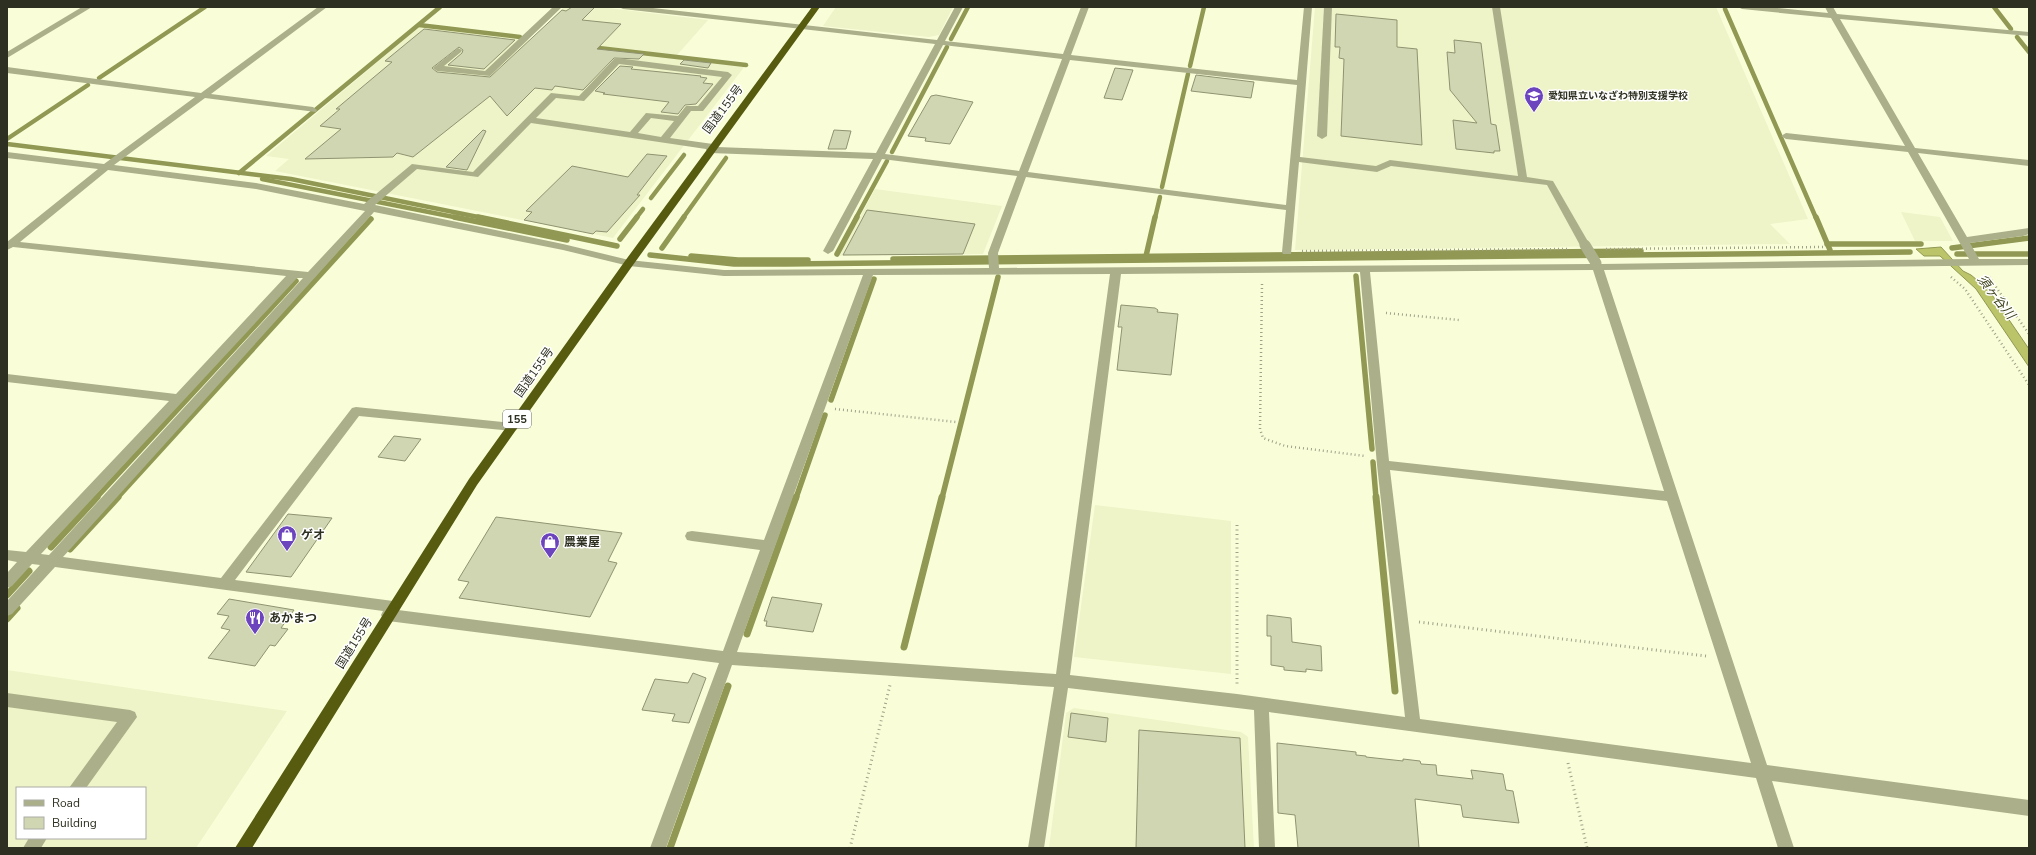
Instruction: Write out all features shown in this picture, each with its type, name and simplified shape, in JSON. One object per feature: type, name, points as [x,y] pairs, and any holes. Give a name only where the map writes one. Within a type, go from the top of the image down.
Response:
[{"type":"highway","name":"国道155号","points":[[243,848],[473,482],[712,148],[816,7]]},
{"type":"street","points":[[7,56],[88,7]]},
{"type":"street","points":[[9,246],[109,165],[323,7]]},
{"type":"street","points":[[458,50],[437,68],[487,74],[558,7]]},
{"type":"street","points":[[623,7],[677,10],[802,27],[1301,84]]},
{"type":"street","points":[[828,251],[959,7]]},
{"type":"street","points":[[994,264],[1023,174],[1085,7]]},
{"type":"street","points":[[1287,252],[1308,7]]},
{"type":"street","points":[[1322,136],[1328,7]]},
{"type":"street","points":[[1496,7],[1523,180]]},
{"type":"street","points":[[1742,7],[2029,34]]},
{"type":"street","points":[[1829,7],[1976,261]]},
{"type":"street","points":[[7,610],[311,276],[370,206],[415,166],[475,175],[554,95],[581,99],[618,61],[728,75],[700,109],[689,108],[663,140]]},
{"type":"street","points":[[7,70],[313,110]]},
{"type":"street","points":[[632,135],[649,115],[680,119]]},
{"type":"street","points":[[529,120],[712,148],[879,156],[1290,208]]},
{"type":"street","points":[[1786,136],[2029,163]]},
{"type":"street","points":[[7,155],[109,165],[256,186],[370,206],[563,247],[629,263],[724,273],[869,272],[994,264],[1116,270],[1262,270],[1976,261],[2029,262]]},
{"type":"street","points":[[1294,159],[1377,168],[1390,163],[1550,183],[1597,265],[1786,848]]},
{"type":"street","points":[[1964,241],[2019,234],[2029,231]]},
{"type":"street","points":[[9,246],[311,276]]},
{"type":"street","points":[[1365,269],[1383,462],[1413,725]]},
{"type":"street","points":[[1036,848],[1062,681],[1116,270]]},
{"type":"street","points":[[658,848],[869,272]]},
{"type":"street","points":[[7,582],[294,274]]},
{"type":"street","points":[[7,378],[178,398]]},
{"type":"street","points":[[224,584],[356,411],[512,427]]},
{"type":"street","points":[[1383,462],[1673,498]]},
{"type":"street","points":[[692,536],[769,546]]},
{"type":"street","points":[[7,555],[224,584],[391,611],[728,658],[1062,681],[1237,701],[2029,808]]},
{"type":"street","points":[[7,700],[130,717],[78,787]]},
{"type":"street","points":[[1261,704],[1267,848]]},
{"type":"street","points":[[31,848],[38,839]]},
{"type":"path","points":[[1603,249],[1824,247]]},
{"type":"path","points":[[1287,252],[1571,249]]},
{"type":"path","points":[[1976,261],[2029,334]]},
{"type":"path","points":[[1932,262],[1965,289],[2029,385]]},
{"type":"path","points":[[1262,270],[1260,429],[1263,438],[1285,446],[1383,462]]},
{"type":"path","points":[[1369,311],[1459,320]]},
{"type":"path","points":[[819,408],[956,422]]},
{"type":"path","points":[[1237,525],[1237,701]]},
{"type":"path","points":[[1401,620],[1725,658]]},
{"type":"path","points":[[850,848],[894,669]]},
{"type":"path","points":[[1564,746],[1587,848]]},
{"type":"shaded area","points":[[564,7],[600,7],[708,20],[677,55],[532,39]]},
{"type":"shaded area","points":[[836,7],[953,7],[939,35],[929,37],[823,26]]},
{"type":"shaded area","name":"愛知県立いなざわ特別支援学校","points":[[1315,7],[1716,7],[1808,219],[1770,224],[1790,244],[1295,250]]},
{"type":"shaded area","points":[[419,27],[745,66],[613,238],[275,171],[289,159],[266,156]]},
{"type":"shaded area","points":[[875,189],[1002,206],[983,254],[839,256]]},
{"type":"shaded area","points":[[1901,212],[1940,217],[1953,241],[1915,241]]},
{"type":"shaded area","points":[[1941,247],[1963,271],[1971,275],[1988,289],[2029,349],[2029,367],[1976,289],[1940,256],[1924,256],[1916,249]]},
{"type":"shaded area","points":[[1095,505],[1231,521],[1231,674],[1074,657]]},
{"type":"shaded area","points":[[7,670],[287,711],[196,848],[7,848]]},
{"type":"shaded area","points":[[1074,708],[1241,732],[1248,737],[1254,848],[1049,848],[1066,713]]},
{"type":"building","points":[[572,7],[595,7],[582,20],[621,24],[597,49],[644,54],[639,59],[614,58],[583,90],[555,86],[552,90],[535,88],[507,116],[490,96],[413,157],[397,153],[393,157],[305,159],[341,129],[320,126],[340,109],[336,109],[392,62],[385,61],[424,29],[515,40],[484,69],[448,65],[462,53],[463,50],[459,47],[432,68],[437,72],[490,77],[562,10],[566,11]]},
{"type":"building","points":[[1336,14],[1397,20],[1397,47],[1417,49],[1422,145],[1341,136],[1344,59],[1339,58],[1340,47],[1335,47]]},
{"type":"building","points":[[1454,40],[1481,43],[1491,124],[1496,125],[1500,151],[1494,151],[1494,153],[1456,149],[1453,120],[1477,123],[1450,90],[1447,52],[1455,53]]},
{"type":"building","points":[[684,60],[711,63],[708,68],[680,64]]},
{"type":"building","points":[[620,66],[633,67],[631,69],[701,76],[700,77],[707,78],[703,83],[713,84],[696,104],[685,105],[678,114],[661,112],[669,102],[603,94],[605,93],[595,91]]},
{"type":"building","points":[[1115,68],[1133,70],[1122,100],[1104,98]]},
{"type":"building","points":[[1196,75],[1254,82],[1251,98],[1191,91]]},
{"type":"building","points":[[936,95],[973,102],[950,144],[925,141],[926,138],[908,136],[931,96]]},
{"type":"building","points":[[483,130],[486,131],[467,170],[446,167]]},
{"type":"building","points":[[834,130],[851,131],[846,149],[828,149]]},
{"type":"building","points":[[647,154],[667,156],[637,195],[640,195],[607,232],[596,231],[593,234],[524,220],[532,212],[526,211],[572,166],[628,177]]},
{"type":"building","points":[[867,210],[975,224],[963,254],[843,255]]},
{"type":"building","points":[[1121,305],[1155,308],[1158,310],[1157,312],[1178,314],[1171,375],[1117,370],[1122,327],[1118,327]]},
{"type":"building","points":[[394,436],[421,439],[405,461],[378,457]]},
{"type":"building","points":[[288,514],[332,518],[291,577],[246,572]]},
{"type":"building","points":[[496,517],[622,533],[608,561],[617,563],[590,617],[459,598],[469,582],[458,580]]},
{"type":"building","points":[[772,597],[822,604],[813,632],[766,626],[767,621],[764,621]]},
{"type":"building","points":[[229,599],[294,610],[281,628],[288,629],[275,646],[270,645],[255,666],[208,658],[230,630],[221,628],[229,616],[217,614]]},
{"type":"building","points":[[1267,615],[1291,618],[1292,642],[1321,646],[1322,671],[1306,669],[1306,672],[1284,670],[1284,667],[1271,665],[1271,636],[1267,636]]},
{"type":"building","points":[[693,673],[706,678],[689,723],[672,721],[675,714],[642,710],[655,679],[688,683]]},
{"type":"building","points":[[1071,713],[1108,718],[1106,742],[1068,737]]},
{"type":"building","points":[[1139,730],[1240,738],[1245,848],[1136,848]]},
{"type":"building","points":[[1277,743],[1356,752],[1356,755],[1366,757],[1403,761],[1403,759],[1420,761],[1421,764],[1436,765],[1437,775],[1473,779],[1471,770],[1503,774],[1506,790],[1513,791],[1519,823],[1463,817],[1461,805],[1415,799],[1419,848],[1298,848],[1295,815],[1278,813]]},
{"type":"waterway","points":[[99,78],[205,7]]},
{"type":"waterway","points":[[239,173],[440,7]]},
{"type":"waterway","points":[[951,39],[968,7]]},
{"type":"waterway","points":[[1190,66],[1204,7]]},
{"type":"waterway","points":[[1994,7],[2011,29]]},
{"type":"waterway","points":[[1725,9],[1816,218]]},
{"type":"waterway","points":[[419,25],[520,37]]},
{"type":"waterway","points":[[2017,37],[2029,52]]},
{"type":"waterway","points":[[590,47],[746,65]]},
{"type":"waterway","points":[[892,152],[947,47]]},
{"type":"waterway","points":[[1162,187],[1188,74]]},
{"type":"waterway","points":[[7,139],[88,85]]},
{"type":"waterway","points":[[7,144],[239,173]]},
{"type":"waterway","points":[[651,198],[684,155]]},
{"type":"waterway","points":[[683,218],[726,158]]},
{"type":"waterway","points":[[856,218],[887,161]]},
{"type":"waterway","points":[[239,173],[291,179],[483,218]]},
{"type":"waterway","points":[[262,179],[456,217]]},
{"type":"waterway","points":[[1155,218],[1160,197]]},
{"type":"waterway","points":[[636,218],[643,209]]},
{"type":"waterway","points":[[456,217],[567,240]]},
{"type":"waterway","points":[[478,217],[617,246]]},
{"type":"waterway","points":[[620,239],[637,217]]},
{"type":"waterway","points":[[662,248],[684,217]]},
{"type":"waterway","points":[[837,254],[857,217]]},
{"type":"waterway","points":[[1146,256],[1155,217]]},
{"type":"waterway","points":[[1816,217],[1827,244]]},
{"type":"waterway","points":[[117,498],[371,219]]},
{"type":"waterway","points":[[1952,248],[2029,238]]},
{"type":"waterway","points":[[1827,244],[1921,244]]},
{"type":"waterway","points":[[1827,244],[1830,250]]},
{"type":"waterway","points":[[893,259],[1641,251]]},
{"type":"waterway","points":[[650,255],[734,264],[786,264],[1910,252]]},
{"type":"waterway","points":[[1957,254],[2029,254]]},
{"type":"waterway","points":[[691,256],[738,260],[808,260]]},
{"type":"waterway","points":[[1356,276],[1372,449]]},
{"type":"waterway","points":[[942,498],[998,277]]},
{"type":"waterway","points":[[831,400],[874,279]]},
{"type":"waterway","points":[[96,498],[296,281]]},
{"type":"waterway","points":[[796,498],[825,415]]},
{"type":"waterway","points":[[1373,462],[1376,498]]},
{"type":"waterway","points":[[51,547],[97,497]]},
{"type":"waterway","points":[[70,549],[118,497]]},
{"type":"waterway","points":[[747,634],[796,497]]},
{"type":"waterway","points":[[904,647],[942,497]]},
{"type":"waterway","points":[[1376,497],[1395,691]]},
{"type":"waterway","points":[[7,595],[29,571]]},
{"type":"waterway","points":[[7,619],[17,608]]},
{"type":"waterway","points":[[670,848],[728,686]]},
{"type":"place","name":"愛知県立いなざわ特別支援学校","points":[[1534,113]]},
{"type":"place","name":"ゲオ","points":[[287,552]]},
{"type":"place","name":"農業屋","points":[[550,559]]},
{"type":"place","name":"あかまつ","points":[[255,635]]},
{"type":"water label","name":"須ヶ谷川","points":[[1996,297]]}]
